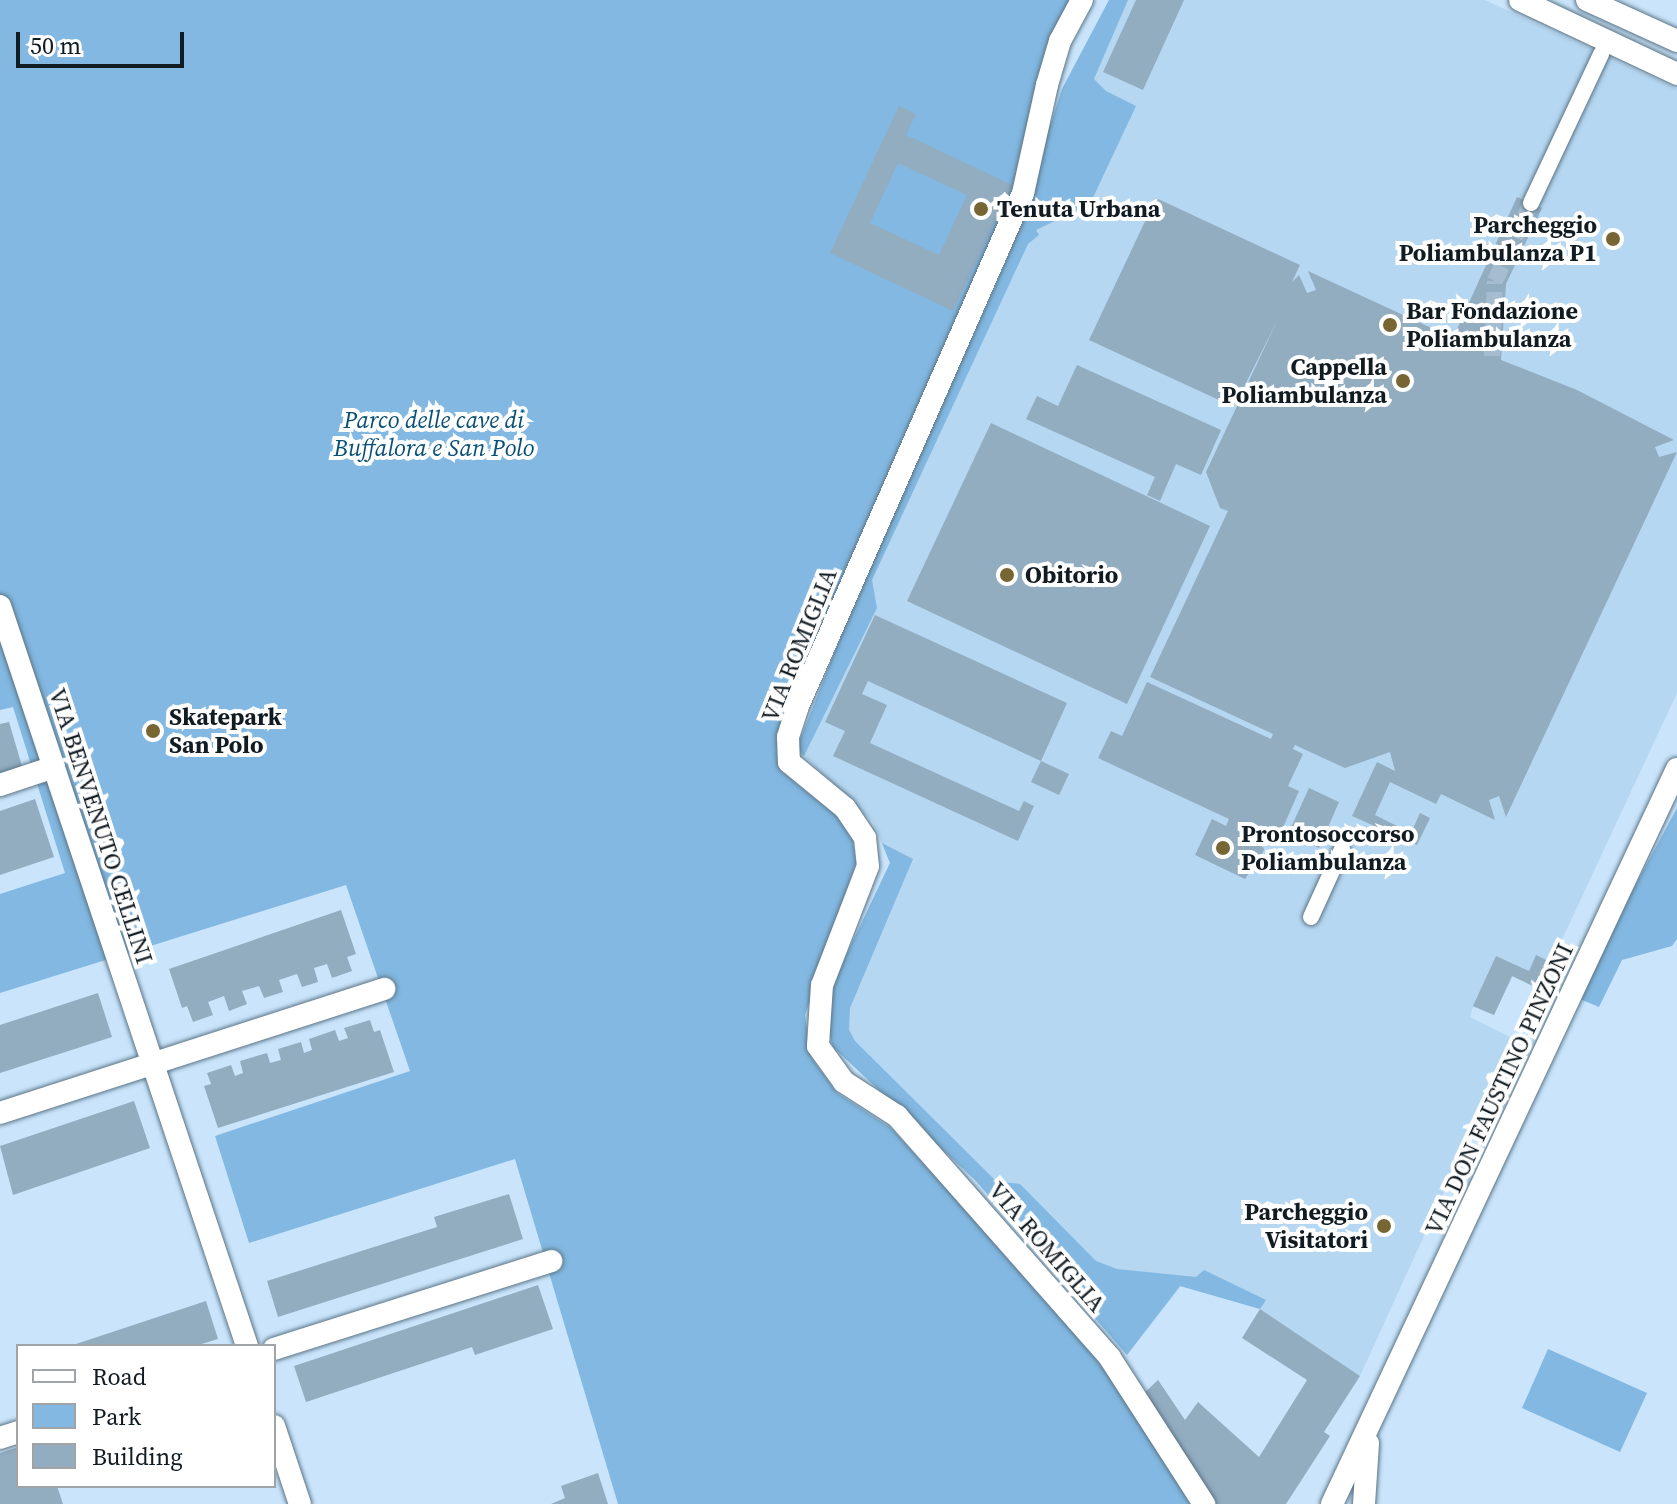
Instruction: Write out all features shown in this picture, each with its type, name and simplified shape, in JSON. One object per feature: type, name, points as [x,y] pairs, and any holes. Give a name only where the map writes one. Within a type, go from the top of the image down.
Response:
[{"type":"street","name":"VIA ROMIGLIA","points":[[1082,0],[1051,70],[1023,193],[798,706],[788,737],[789,762],[845,808],[865,838],[868,866],[822,985],[818,1046],[844,1082],[897,1116],[1110,1358],[1204,1504]]},
{"type":"street","points":[[1520,0],[1677,74]]},
{"type":"street","points":[[1587,0],[1677,41]]},
{"type":"street","points":[[1531,203],[1601,54]]},
{"type":"street","name":"VIA BENVENUTO CELLINI","points":[[0,606],[246,1344]]},
{"type":"street","points":[[0,785],[54,767]]},
{"type":"street","name":"VIA DON FAUSTINO PINZONI","points":[[1332,1504],[1371,1430],[1677,769]]},
{"type":"street","points":[[1311,917],[1342,849]]},
{"type":"street","points":[[0,1113],[385,989]]},
{"type":"street","points":[[276,1348],[551,1261]]},
{"type":"street","name":"VIA DON FAUSTINO PINZONI","points":[[1364,1504],[1371,1430]]},
{"type":"street","points":[[276,1432],[300,1504]]},
{"type":"shaded area","points":[[1109,0],[1485,0],[1677,89],[1677,693],[1539,989],[1513,976],[1494,1015],[1473,1007],[1470,1017],[1514,1039],[1360,1376],[1260,1309],[1181,1286],[1127,1355],[976,1181],[833,1047],[832,985],[890,863],[873,822],[798,750],[800,740],[1009,254],[1062,89]]},
{"type":"green space","name":"Parco delle cave di Buffalora e San Polo","points":[[0,0],[1073,0],[1019,189],[778,740],[782,772],[838,817],[853,841],[856,863],[805,1015],[811,1057],[837,1093],[891,1128],[1104,1361],[1190,1504],[618,1504],[515,1159],[249,1243],[215,1136],[410,1071],[346,885],[0,993],[0,894],[65,873],[13,707],[0,710]]},
{"type":"green space","points":[[1109,0],[1128,0],[1094,79],[1106,91],[1136,106],[1090,204],[1036,230],[1039,235],[1028,244],[872,580],[877,608],[804,756],[798,750],[800,740],[855,600],[1009,254],[1062,89]]},
{"type":"green space","points":[[1677,808],[1677,939],[1672,946],[1622,960],[1599,1007],[1575,997]]},
{"type":"green space","points":[[882,843],[913,859],[850,1008],[849,1030],[855,1041],[996,1181],[1020,1184],[1096,1261],[1117,1269],[1196,1277],[1204,1270],[1266,1300],[1260,1309],[1180,1286],[1127,1355],[976,1181],[833,1047],[827,1026],[832,985],[890,863]]},
{"type":"green space","points":[[1548,1349],[1647,1393],[1620,1452],[1522,1408]]},
{"type":"building","points":[[1136,0],[1184,0],[1143,90],[1103,72]]},
{"type":"building","name":"Tenuta Urbana","points":[[899,106],[916,114],[906,135],[1012,185],[953,311],[830,253]],"holes":[[[898,163],[967,195],[939,255],[870,223]]]},
{"type":"building","points":[[1517,197],[1542,208],[1506,284],[1501,360],[1577,390],[1674,440],[1655,447],[1659,457],[1677,452],[1506,817],[1499,796],[1489,800],[1495,820],[1441,794],[1436,804],[1390,782],[1375,815],[1411,833],[1420,813],[1430,818],[1417,845],[1352,816],[1377,762],[1395,771],[1390,752],[1345,768],[1295,745],[1293,749],[1303,754],[1288,786],[1299,791],[1281,832],[1269,826],[1265,835],[1242,825],[1239,832],[1262,843],[1264,850],[1245,879],[1195,855],[1212,819],[1226,826],[1229,819],[1098,758],[1111,731],[1122,736],[1147,682],[1271,739],[1273,734],[1150,677],[1228,511],[1220,508],[1206,472],[1278,319],[1234,407],[1089,340],[1156,198],[1300,265],[1292,282],[1299,275],[1307,293],[1316,290],[1308,271],[1453,338]]},
{"type":"building","points":[[1077,365],[1221,430],[1201,475],[1176,464],[1160,501],[1147,495],[1155,477],[1026,419],[1037,396],[1058,406]]},
{"type":"building","points":[[991,423],[1210,526],[1127,704],[907,601]]},
{"type":"building","points":[[875,615],[1067,703],[1041,761],[868,681],[862,694],[887,705],[870,743],[1019,811],[1024,801],[1034,806],[1018,841],[833,756],[845,731],[825,722]]},
{"type":"building","points":[[9,722],[22,766],[0,773],[0,724]]},
{"type":"building","points":[[1041,761],[1069,774],[1059,795],[1031,782]]},
{"type":"building","points":[[1309,788],[1339,802],[1319,848],[1288,834]]},
{"type":"building","points":[[35,799],[54,857],[0,875],[0,811]]},
{"type":"building","points":[[341,910],[356,954],[347,957],[352,971],[332,978],[327,964],[314,968],[318,982],[302,987],[297,974],[279,980],[283,992],[264,998],[259,986],[242,991],[247,1004],[229,1011],[224,996],[208,1002],[213,1015],[193,1022],[187,1006],[182,1008],[169,969]]},
{"type":"building","points":[[1536,955],[1552,963],[1539,989],[1512,976],[1494,1015],[1473,1006],[1496,956],[1529,971]]},
{"type":"building","points":[[98,993],[112,1037],[0,1073],[0,1025]]},
{"type":"building","points":[[370,1020],[374,1032],[380,1030],[394,1072],[218,1128],[204,1086],[211,1084],[207,1073],[231,1065],[235,1076],[243,1073],[240,1061],[267,1053],[270,1063],[281,1060],[278,1049],[301,1042],[304,1053],[312,1050],[309,1039],[335,1030],[339,1041],[348,1038],[344,1028]]},
{"type":"building","points":[[134,1101],[150,1148],[13,1195],[0,1146]]},
{"type":"building","points":[[509,1194],[523,1239],[278,1317],[267,1281],[437,1227],[434,1217]]},
{"type":"building","points":[[538,1285],[553,1329],[475,1355],[472,1347],[306,1402],[294,1366]]},
{"type":"building","points":[[206,1301],[218,1339],[202,1344],[76,1344]]},
{"type":"building","points":[[1260,1309],[1360,1376],[1324,1432],[1330,1436],[1286,1504],[1211,1504],[1140,1397],[1158,1380],[1185,1420],[1198,1402],[1259,1457],[1307,1380],[1242,1338]]},
{"type":"building","points":[[16,1448],[16,1488],[58,1488],[63,1504],[0,1504],[0,1453]]},
{"type":"building","points":[[598,1473],[608,1504],[551,1504],[565,1498],[561,1486]]},
{"type":"tunnel","points":[[1492,356],[1495,281],[1531,203]]},
{"type":"place","name":"Tenuta Urbana","points":[[981,209]]},
{"type":"place","name":"Parcheggio Poliambulanza P1","points":[[1613,239]]},
{"type":"place","name":"Bar Fondazione Poliambulanza","points":[[1390,325]]},
{"type":"place","name":"Cappella Poliambulanza","points":[[1403,381]]},
{"type":"place","name":"Obitorio","points":[[1007,575]]},
{"type":"place","name":"Skatepark San Polo","points":[[153,731]]},
{"type":"place","name":"Prontosoccorso Poliambulanza","points":[[1223,848]]},
{"type":"place","name":"Parcheggio Visitatori","points":[[1384,1226]]}]
